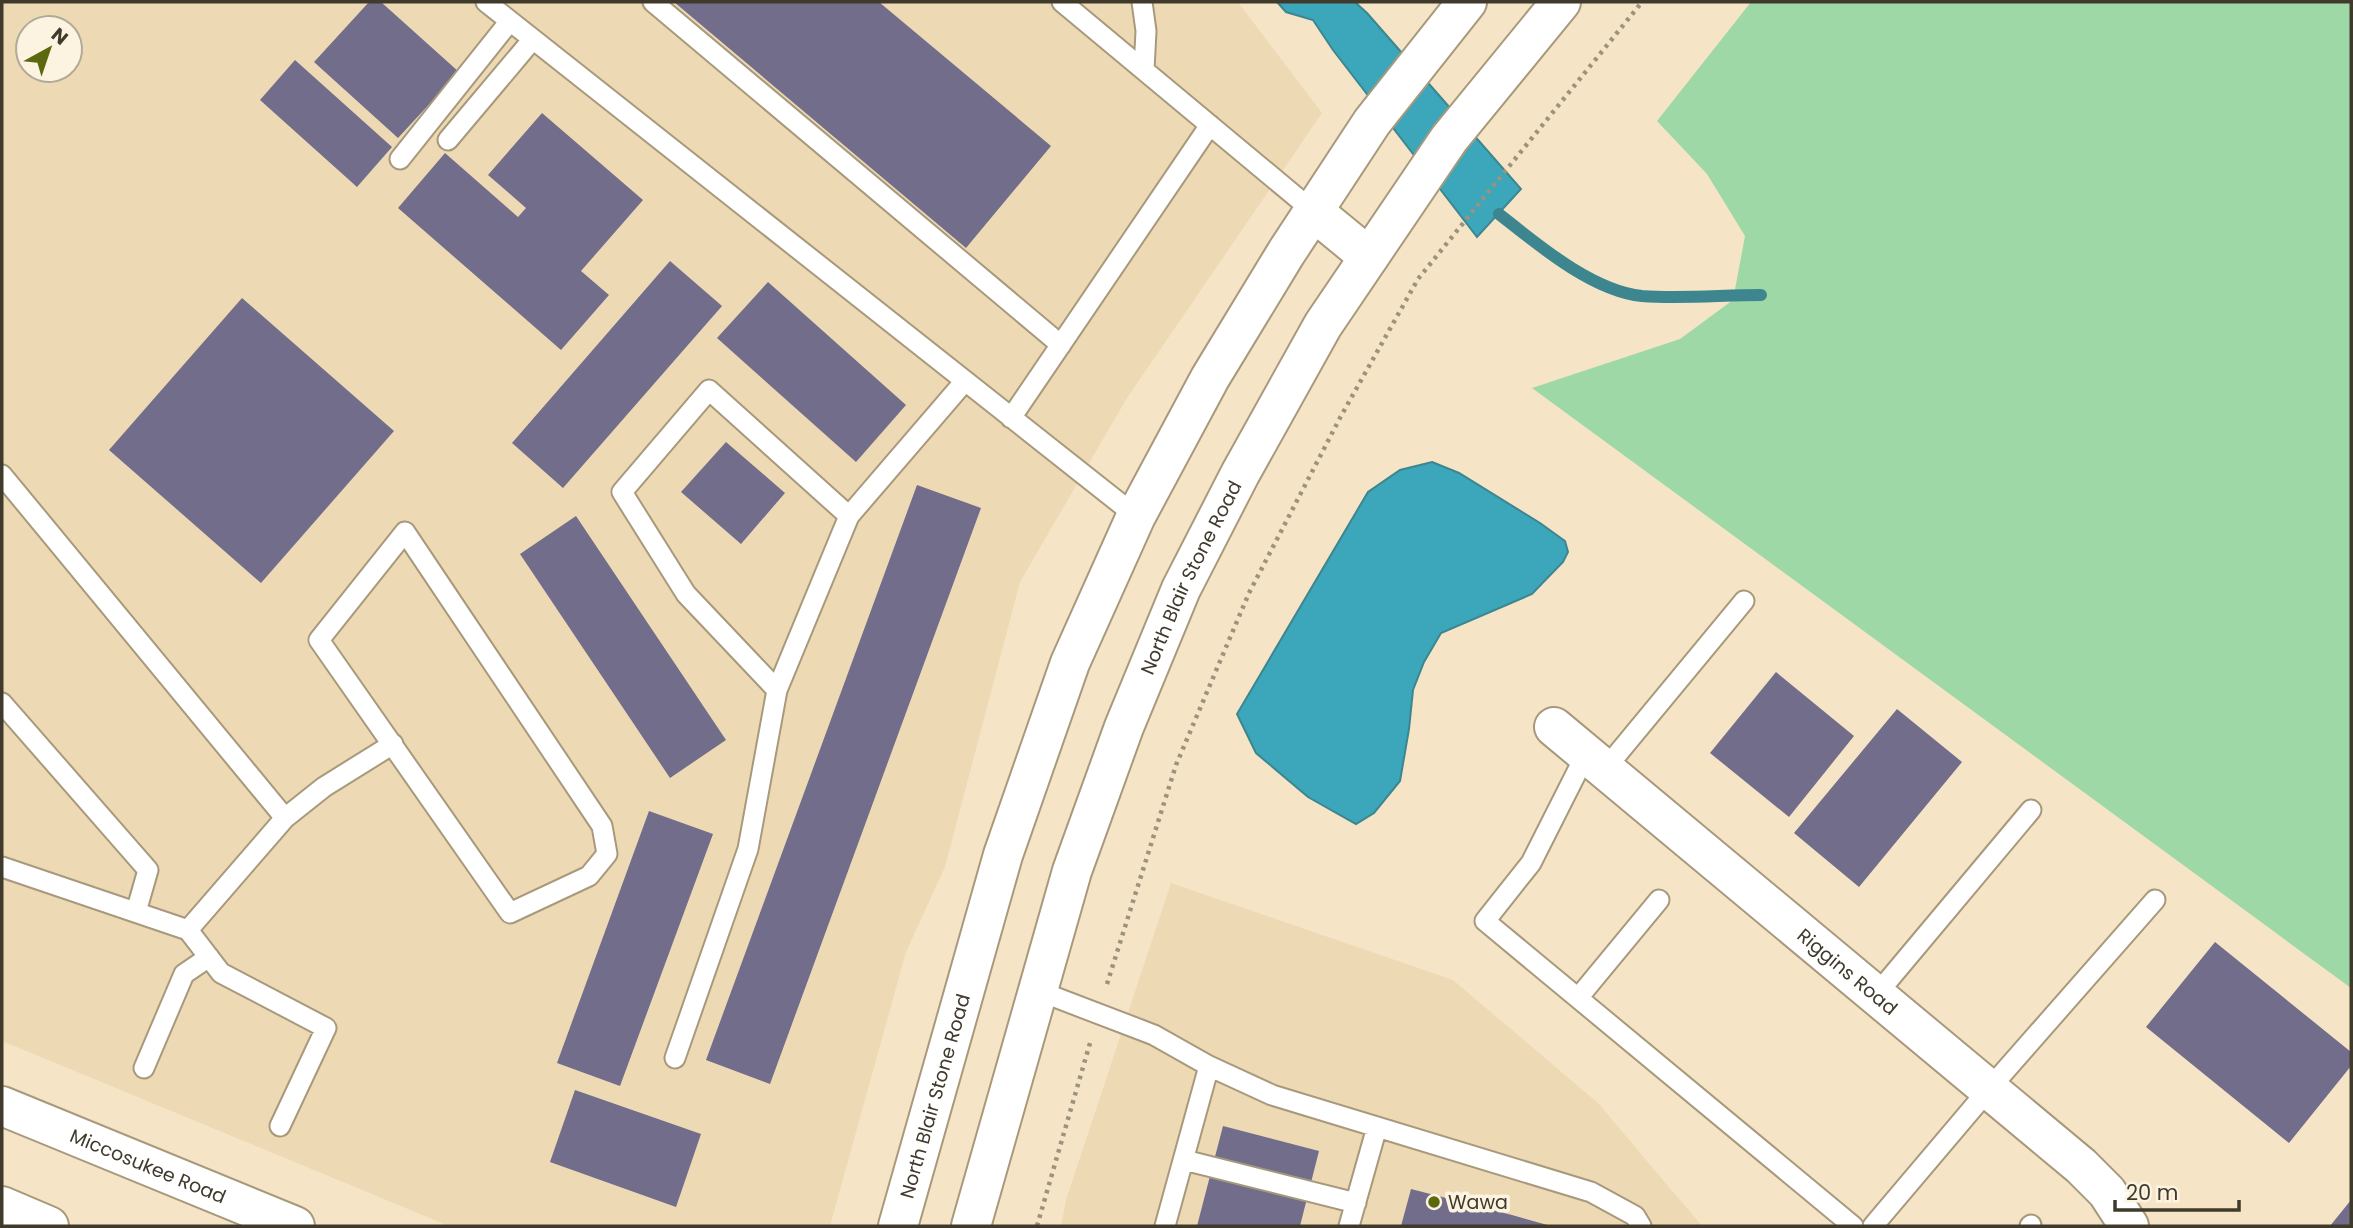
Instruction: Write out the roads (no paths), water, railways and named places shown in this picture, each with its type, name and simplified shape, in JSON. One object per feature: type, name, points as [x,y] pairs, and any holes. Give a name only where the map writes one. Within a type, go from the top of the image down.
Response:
[{"type":"main road","name":"North Blair Stone Road","points":[[898,1226],[1003,855],[1070,663],[1136,516],[1210,378],[1313,211],[1372,122],[1467,2]]},
{"type":"main road","name":"North Blair Stone Road","points":[[971,1226],[1072,871],[1125,727],[1181,589],[1240,474],[1317,336],[1449,139],[1561,2]]},
{"type":"main road","points":[[1313,211],[1369,257]]},
{"type":"main road","name":"Riggins Road","points":[[1554,727],[2081,1166],[2107,1192],[2129,1226]]},
{"type":"main road","name":"Miccosukee Road","points":[[2,1106],[295,1226]]},
{"type":"main road","points":[[2,1206],[49,1226]]},
{"type":"lane","points":[[486,2],[1136,516]]},
{"type":"lane","points":[[653,2],[1061,345]]},
{"type":"lane","points":[[1062,2],[1313,211]]},
{"type":"lane","points":[[1142,2],[1146,31],[1144,69]]},
{"type":"lane","points":[[400,159],[510,21]]},
{"type":"lane","points":[[448,140],[533,39]]},
{"type":"lane","points":[[1011,418],[1210,125]]},
{"type":"lane","points":[[675,1058],[748,849],[777,690],[849,516],[965,381]]},
{"type":"lane","points":[[777,690],[686,594],[622,492],[709,390],[849,516]]},
{"type":"lane","points":[[2,475],[285,818]]},
{"type":"lane","points":[[405,532],[602,825],[607,854],[589,876],[510,913],[393,744],[319,640],[405,532]]},
{"type":"lane","points":[[1744,601],[1596,762],[1531,863],[1485,921],[1853,1226]]},
{"type":"lane","points":[[2,703],[148,870],[136,912]]},
{"type":"lane","points":[[188,929],[285,818],[324,787],[393,744]]},
{"type":"lane","points":[[1876,995],[2031,810]]},
{"type":"lane","points":[[2,867],[188,929],[221,973],[326,1028],[280,1126]]},
{"type":"lane","points":[[1578,998],[1659,900]]},
{"type":"lane","points":[[1873,1226],[2155,900]]},
{"type":"lane","points":[[144,1068],[184,974],[209,957]]},
{"type":"lane","points":[[1039,991],[1154,1035],[1209,1066],[1272,1096],[1591,1192],[1635,1216],[1641,1226]]},
{"type":"lane","points":[[1166,1226],[1209,1066]]},
{"type":"lane","points":[[1349,1226],[1377,1127]]},
{"type":"lane","points":[[1184,1160],[1356,1203]]},
{"type":"water","points":[[1277,2],[1355,2],[1521,189],[1477,237],[1333,50],[1313,20],[1286,12]]},
{"type":"water","points":[[1432,462],[1459,473],[1540,523],[1565,541],[1568,552],[1563,562],[1532,594],[1441,633],[1424,662],[1413,690],[1400,781],[1374,813],[1356,824],[1308,797],[1256,753],[1237,714],[1368,492],[1400,470]]},
{"type":"waterway","points":[[1499,214],[1530,239],[1585,276],[1623,292],[1657,297],[1761,295]]},
{"type":"place","name":"Wawa","points":[[1434,1202]]}]
